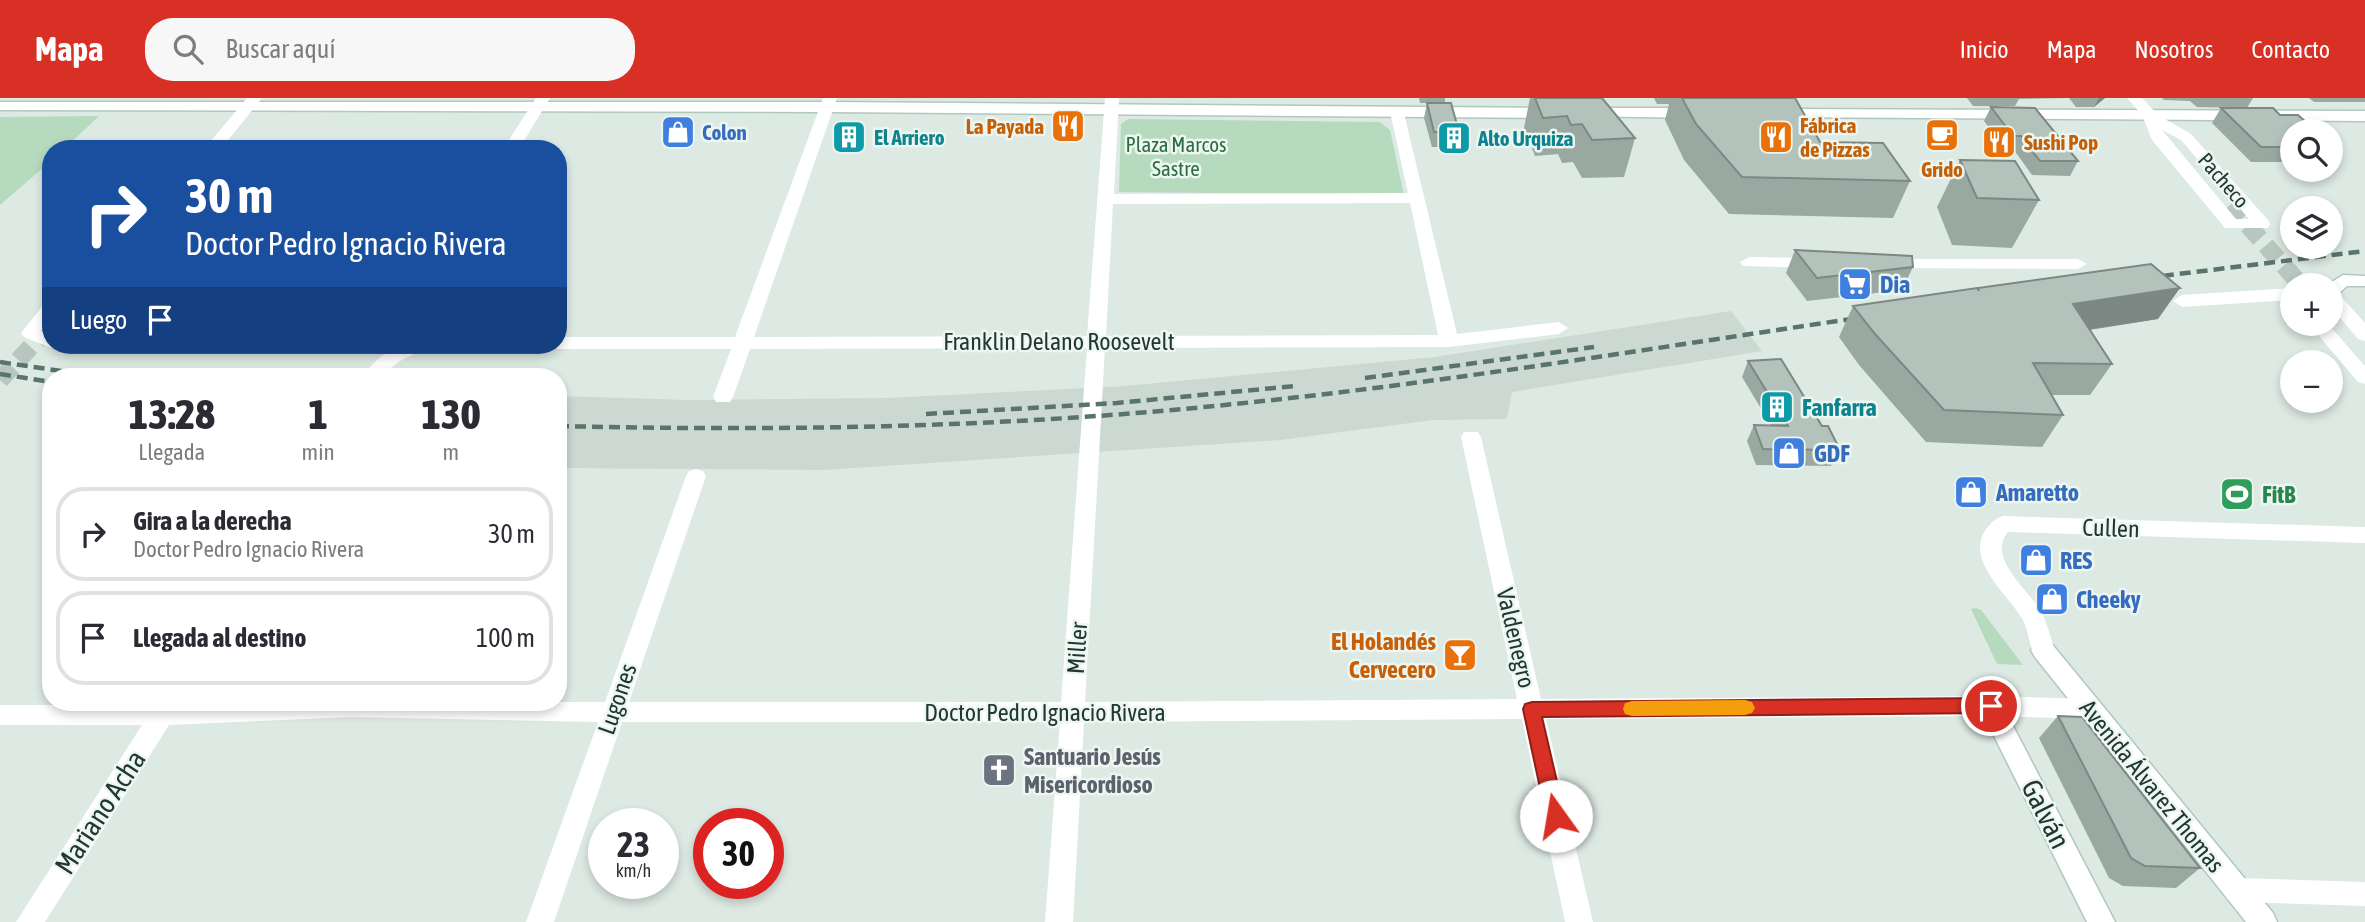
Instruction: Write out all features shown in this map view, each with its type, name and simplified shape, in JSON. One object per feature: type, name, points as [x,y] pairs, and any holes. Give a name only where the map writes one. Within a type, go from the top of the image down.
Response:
[{"type":"street","points":[[1599,98],[1612,113]]},
{"type":"street","name":"Pacheco","points":[[2134,98],[2230,205]]},
{"type":"street","points":[[0,106],[252,102],[1112,103],[1398,112],[1707,113]]},
{"type":"street","points":[[220,140],[252,102]]},
{"type":"street","points":[[517,140],[540,102]]},
{"type":"street","points":[[723,397],[828,102]]},
{"type":"street","points":[[1097,341],[1112,103]]},
{"type":"street","points":[[1398,112],[1449,341]]},
{"type":"street","points":[[1762,114],[2365,116]]},
{"type":"street","name":"Pacheco","points":[[2149,116],[2186,137],[2262,224],[2231,224],[2157,137],[2149,116]]},
{"type":"street","points":[[1105,199],[1417,198]]},
{"type":"street","points":[[1749,262],[1833,263]]},
{"type":"street","points":[[1861,264],[2078,264]]},
{"type":"street","points":[[2343,280],[2365,281]]},
{"type":"street","points":[[2343,294],[2365,295]]},
{"type":"street","points":[[2182,301],[2280,296]]},
{"type":"street","points":[[2343,308],[2365,335]]},
{"type":"street","points":[[42,316],[30,334],[42,340]]},
{"type":"street","name":"Franklin Delano Roosevelt","points":[[567,343],[1449,341],[1559,328]]},
{"type":"street","points":[[2343,333],[2365,358]]},
{"type":"street","points":[[2328,336],[2365,378]]},
{"type":"street","name":"Miller","points":[[1059,922],[1097,341]]},
{"type":"street","points":[[378,368],[396,354]]},
{"type":"street","name":"Valdenegro","points":[[1471,437],[1579,922]]},
{"type":"street","name":"Lugones","points":[[540,922],[696,477]]},
{"type":"street","name":"Cullen","points":[[2043,650],[2032,616],[1992,557],[1989,543],[1992,533],[2003,524],[2365,535]]},
{"type":"street","name":"Avenida Álvarez Thomas","points":[[2043,650],[2263,922]]},
{"type":"street","name":"Doctor Pedro Ignacio Rivera","points":[[560,711],[1072,712],[1991,706],[2090,709]]},
{"type":"street","name":"Galván","points":[[1991,706],[2101,922]]},
{"type":"street","name":"Doctor Pedro Ignacio Rivera","points":[[0,715],[111,711]]},
{"type":"street","name":"Mariano Acha","points":[[30,922],[165,711]]},
{"type":"street","points":[[2236,890],[2365,894]]},
{"type":"shaded area","points":[[1731,311],[1762,351],[1512,392],[1507,419],[1433,420],[1280,440],[823,470],[567,468],[567,396],[689,400],[887,398],[1125,386],[1435,357]]},
{"type":"green space","points":[[99,116],[74,140],[42,140],[42,169],[0,205],[0,117]]},
{"type":"green space","name":"Plaza Marcos Sastre","points":[[1128,119],[1380,122],[1390,130],[1404,195],[1119,192],[1121,124]]},
{"type":"green space","points":[[1971,609],[1981,610],[2023,665],[1997,664]]},
{"type":"building","points":[[1535,98],[1602,98],[1635,138],[1592,140],[1582,124],[1571,125],[1567,116],[1543,118]]},
{"type":"building","points":[[1682,98],[1795,98],[1820,142],[1883,143],[1910,181],[1742,177],[1696,124]]},
{"type":"building","points":[[1427,103],[1451,103],[1459,132],[1434,132]]},
{"type":"building","points":[[1991,107],[2035,108],[2078,161],[2040,161],[2021,136],[2013,136]]},
{"type":"building","points":[[2221,108],[2273,108],[2280,115],[2298,115],[2302,119],[2280,119],[2280,147],[2261,147]]},
{"type":"building","points":[[1960,160],[2015,161],[2039,200],[1977,198]]},
{"type":"building","points":[[1795,250],[1912,256],[1913,267],[1817,278]]},
{"type":"building","points":[[2151,264],[2180,288],[2073,304],[2112,364],[2033,363],[2063,415],[1944,410],[1853,306],[1977,288],[1979,291],[1978,288]]},
{"type":"building","points":[[1781,359],[1822,426],[1828,426],[1840,450],[1763,449],[1754,425],[1788,426],[1748,361]]},
{"type":"building","points":[[2058,716],[2082,717],[2200,868],[2145,866],[2131,858]]},
{"type":"tunnel","points":[[2230,205],[2290,273]]},
{"type":"tunnel","points":[[0,380],[42,335]]},
{"type":"railway","points":[[2146,278],[2365,251]]},
{"type":"railway","points":[[567,426],[801,428],[962,424],[1123,414],[1370,389],[1865,317]]},
{"type":"railway","points":[[1365,378],[1594,347]]},
{"type":"railway","points":[[0,362],[42,368]]},
{"type":"railway","points":[[0,374],[42,381]]},
{"type":"railway","points":[[926,414],[1117,403],[1295,386]]},
{"type":"slow traffic","points":[[1632,709],[1745,708]]},
{"type":"place","name":"La Payada","points":[[1068,126]]},
{"type":"place","name":"Colon","points":[[678,132]]},
{"type":"place","name":"Grido","points":[[1942,135]]},
{"type":"place","name":"El Arriero","points":[[849,137]]},
{"type":"place","name":"Fábrica de Pizzas","points":[[1776,137]]},
{"type":"place","name":"Alto Urquiza","points":[[1454,138]]},
{"type":"place","name":"Sushi Pop","points":[[1999,142]]},
{"type":"place","name":"Dia","points":[[1855,284]]},
{"type":"place","name":"Fanfarra","points":[[1777,407]]},
{"type":"place","name":"GDF","points":[[1789,453]]},
{"type":"place","name":"Amaretto","points":[[1971,492]]},
{"type":"place","name":"FitB","points":[[2237,494]]},
{"type":"place","name":"RES","points":[[2036,560]]},
{"type":"place","name":"Cheeky","points":[[2052,599]]},
{"type":"place","name":"El Holandés Cervecero","points":[[1460,655]]},
{"type":"place","name":"Santuario Jesús Misericordioso","points":[[999,770]]},
{"type":"route","points":[[1556,816],[1532,709],[1991,706]]}]
